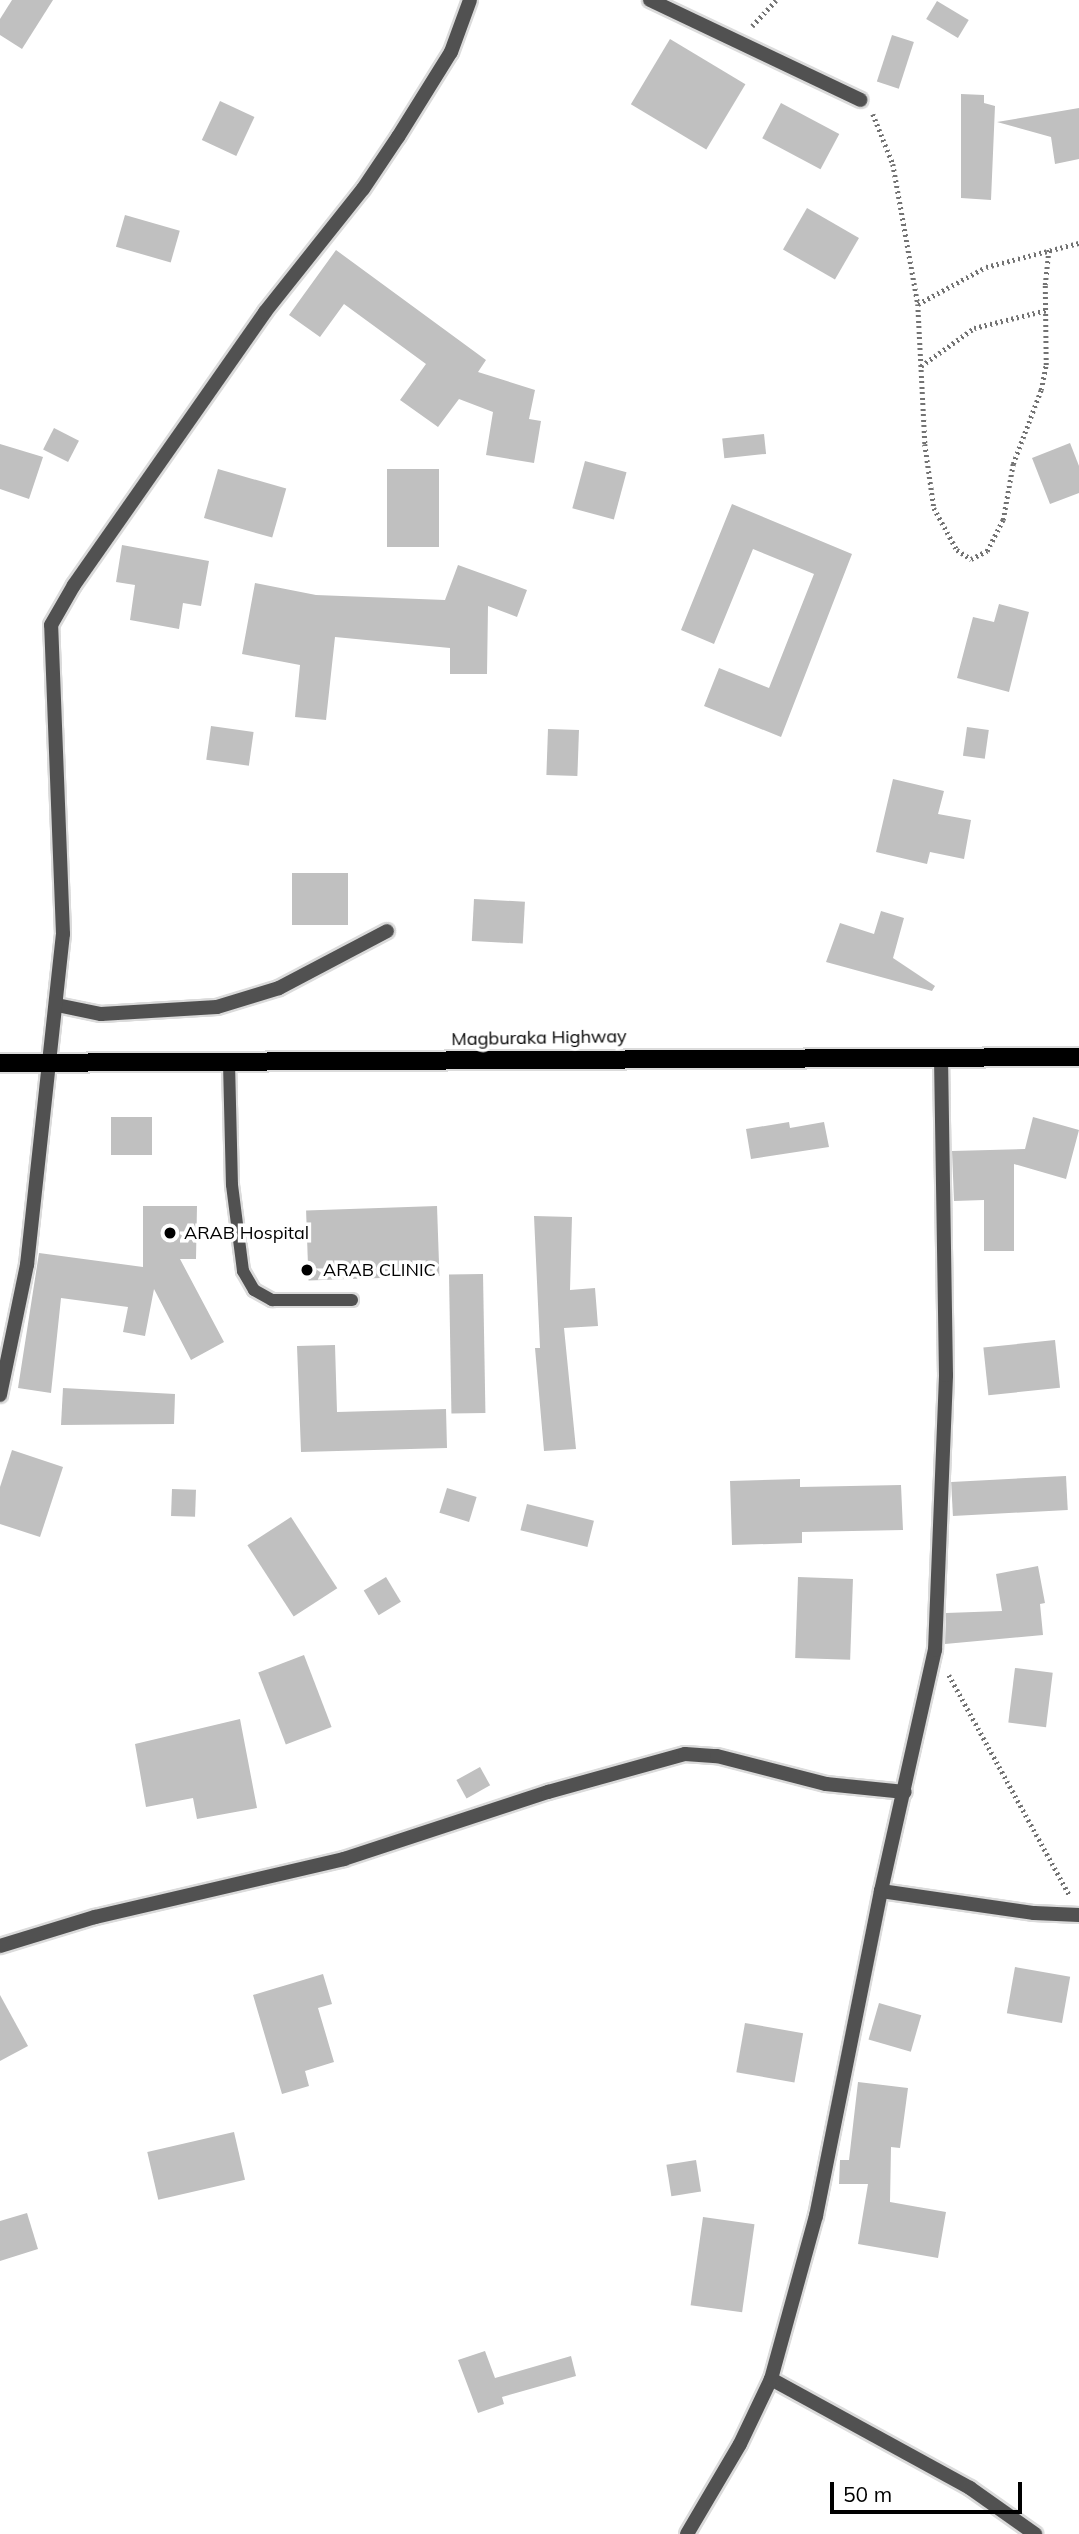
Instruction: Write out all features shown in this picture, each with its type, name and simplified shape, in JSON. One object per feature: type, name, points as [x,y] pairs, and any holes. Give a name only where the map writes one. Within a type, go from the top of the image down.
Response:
[{"type":"main road","name":"Magburaka Highway","points":[[0,1063],[1079,1056]]},
{"type":"street","points":[[0,1395],[27,1265],[63,934],[51,625],[74,584],[265,312],[363,189],[451,52],[470,0]]},
{"type":"street","points":[[650,0],[861,100]]},
{"type":"street","points":[[57,1005],[101,1014],[217,1007],[279,988],[387,931]]},
{"type":"street","points":[[687,2534],[740,2444],[771,2379],[816,2216],[881,1891],[935,1650],[946,1375],[941,1056]]},
{"type":"street","points":[[0,1946],[108,1914],[344,1859],[548,1791],[685,1754],[717,1756],[826,1784],[905,1792]]},
{"type":"street","points":[[881,1891],[1034,1913],[1076,1908]]},
{"type":"street","points":[[771,2379],[970,2488],[1035,2534]]},
{"type":"lane","points":[[229,1063],[232,1185],[243,1271],[254,1290],[272,1300],[352,1300]]},
{"type":"path","points":[[737,43],[776,0]]},
{"type":"path","points":[[861,100],[877,119],[893,164],[918,304],[920,366],[934,508],[957,550],[971,559],[987,551],[1003,520],[1013,464],[1041,390],[1049,247]]},
{"type":"path","points":[[918,304],[986,267],[1049,247],[1079,243]]},
{"type":"path","points":[[920,366],[974,328],[1047,310]]},
{"type":"path","points":[[935,1650],[1076,1908]]},
{"type":"building","points":[[12,0],[53,0],[22,49],[0,35],[0,19]]},
{"type":"building","points":[[937,1],[969,20],[958,38],[926,19]]},
{"type":"building","points":[[892,35],[914,42],[899,89],[877,82]]},
{"type":"building","points":[[670,39],[745,84],[706,149],[631,104]]},
{"type":"building","points":[[961,94],[984,95],[984,103],[995,106],[991,200],[961,198]]},
{"type":"building","points":[[220,101],[254,117],[236,156],[202,140]]},
{"type":"building","points":[[781,103],[839,134],[820,169],[762,138]]},
{"type":"building","points":[[1079,108],[1079,159],[1055,164],[1051,137],[997,122]]},
{"type":"building","points":[[807,208],[859,238],[835,280],[783,250]]},
{"type":"building","points":[[125,215],[180,231],[171,262],[116,247]]},
{"type":"building","points":[[336,250],[486,360],[478,372],[535,390],[529,419],[541,421],[534,463],[486,455],[493,412],[459,399],[438,427],[400,400],[426,364],[344,304],[320,337],[289,315]]},
{"type":"building","points":[[54,428],[79,441],[68,462],[43,449]]},
{"type":"building","points":[[764,434],[766,454],[724,458],[722,438]]},
{"type":"building","points":[[1070,443],[1079,466],[1079,493],[1050,504],[1032,458]]},
{"type":"building","points":[[0,444],[43,457],[29,499],[0,489]]},
{"type":"building","points":[[585,461],[627,472],[614,519],[572,508]]},
{"type":"building","points":[[218,469],[286,489],[272,538],[204,518]]},
{"type":"building","points":[[387,469],[439,469],[439,547],[387,547]]},
{"type":"building","points":[[732,504],[852,554],[781,737],[704,706],[719,668],[769,688],[814,574],[753,549],[714,644],[681,630]]},
{"type":"building","points":[[122,545],[209,561],[201,606],[183,603],[179,629],[130,620],[135,585],[116,582]]},
{"type":"building","points":[[458,565],[527,590],[517,617],[488,606],[487,674],[450,674],[450,648],[335,637],[326,720],[295,717],[300,665],[242,654],[255,583],[316,595],[445,600]]},
{"type":"building","points":[[999,604],[1029,612],[1009,692],[957,678],[973,617],[994,622]]},
{"type":"building","points":[[211,726],[254,732],[249,766],[206,760]]},
{"type":"building","points":[[967,727],[989,730],[985,759],[963,756]]},
{"type":"building","points":[[548,729],[579,730],[577,776],[546,775]]},
{"type":"building","points":[[893,779],[944,791],[938,814],[971,820],[964,859],[930,852],[927,864],[876,852]]},
{"type":"building","points":[[292,873],[348,873],[348,925],[292,925]]},
{"type":"building","points":[[474,899],[525,902],[523,944],[472,941]]},
{"type":"building","points":[[881,911],[904,918],[893,958],[935,986],[932,991],[826,962],[840,923],[874,934]]},
{"type":"building","points":[[111,1117],[152,1117],[152,1155],[111,1155]]},
{"type":"building","points":[[1033,1117],[1079,1130],[1066,1179],[1014,1164],[1014,1251],[984,1251],[984,1200],[954,1201],[952,1151],[1025,1149]]},
{"type":"building","points":[[789,1122],[790,1128],[824,1122],[829,1147],[751,1159],[746,1129]]},
{"type":"building","points":[[143,1206],[197,1206],[196,1259],[180,1259],[224,1342],[191,1360],[154,1289],[145,1336],[123,1332],[128,1307],[61,1298],[51,1393],[18,1388],[39,1253],[143,1267]]},
{"type":"building","points":[[437,1206],[439,1276],[309,1281],[306,1211]]},
{"type":"building","points":[[534,1216],[572,1217],[570,1290],[595,1288],[598,1326],[564,1328],[576,1449],[544,1451],[535,1348],[540,1348]]},
{"type":"building","points":[[483,1274],[485,1413],[451,1414],[449,1275]]},
{"type":"building","points":[[1055,1340],[1060,1388],[988,1395],[983,1348]]},
{"type":"building","points":[[335,1345],[337,1412],[446,1409],[447,1448],[301,1452],[297,1346]]},
{"type":"building","points":[[63,1388],[175,1394],[174,1424],[61,1425]]},
{"type":"building","points":[[12,1450],[63,1467],[40,1537],[0,1524],[0,1487]]},
{"type":"building","points":[[1066,1476],[1068,1510],[953,1516],[951,1482]]},
{"type":"building","points":[[800,1479],[800,1487],[901,1485],[903,1530],[802,1532],[802,1543],[732,1545],[730,1481]]},
{"type":"building","points":[[447,1488],[477,1497],[469,1522],[439,1513]]},
{"type":"building","points":[[172,1489],[196,1490],[195,1517],[171,1516]]},
{"type":"building","points":[[527,1504],[594,1521],[587,1547],[520,1530]]},
{"type":"building","points":[[291,1517],[337,1588],[294,1617],[247,1545]]},
{"type":"building","points":[[1038,1566],[1045,1603],[1040,1604],[1043,1635],[945,1644],[946,1613],[1002,1611],[996,1574]]},
{"type":"building","points":[[386,1577],[401,1602],[379,1615],[364,1590]]},
{"type":"building","points":[[798,1577],[853,1579],[850,1660],[795,1658]]},
{"type":"building","points":[[304,1655],[332,1727],[286,1744],[258,1673]]},
{"type":"building","points":[[1015,1668],[1053,1673],[1046,1727],[1008,1723]]},
{"type":"building","points":[[240,1719],[257,1808],[197,1819],[193,1798],[146,1807],[135,1744]]},
{"type":"building","points":[[480,1767],[490,1785],[467,1798],[456,1780]]},
{"type":"building","points":[[1015,1967],[1070,1977],[1062,2023],[1007,2013]]},
{"type":"building","points":[[323,1974],[332,2004],[318,2008],[334,2062],[305,2071],[309,2086],[282,2094],[253,1995]]},
{"type":"building","points":[[0,1995],[28,2046],[0,2061]]},
{"type":"building","points":[[879,2003],[921,2015],[911,2052],[869,2040]]},
{"type":"building","points":[[745,2023],[803,2033],[794,2082],[736,2072]]},
{"type":"building","points":[[858,2082],[908,2088],[900,2148],[891,2147],[890,2202],[946,2212],[938,2258],[858,2244],[868,2184],[839,2184],[840,2160],[849,2160]]},
{"type":"building","points":[[234,2132],[245,2180],[158,2200],[147,2152]]},
{"type":"building","points":[[696,2160],[701,2192],[671,2196],[666,2165]]},
{"type":"building","points":[[27,2213],[38,2249],[0,2261],[0,2221]]},
{"type":"building","points":[[703,2217],[754,2224],[742,2312],[691,2305]]},
{"type":"building","points":[[485,2351],[495,2378],[571,2356],[576,2376],[502,2397],[504,2404],[478,2413],[458,2360]]},
{"type":"place","name":"ARAB Hospital","points":[[170,1233]]},
{"type":"place","name":"ARAB CLINIC","points":[[307,1270]]}]
